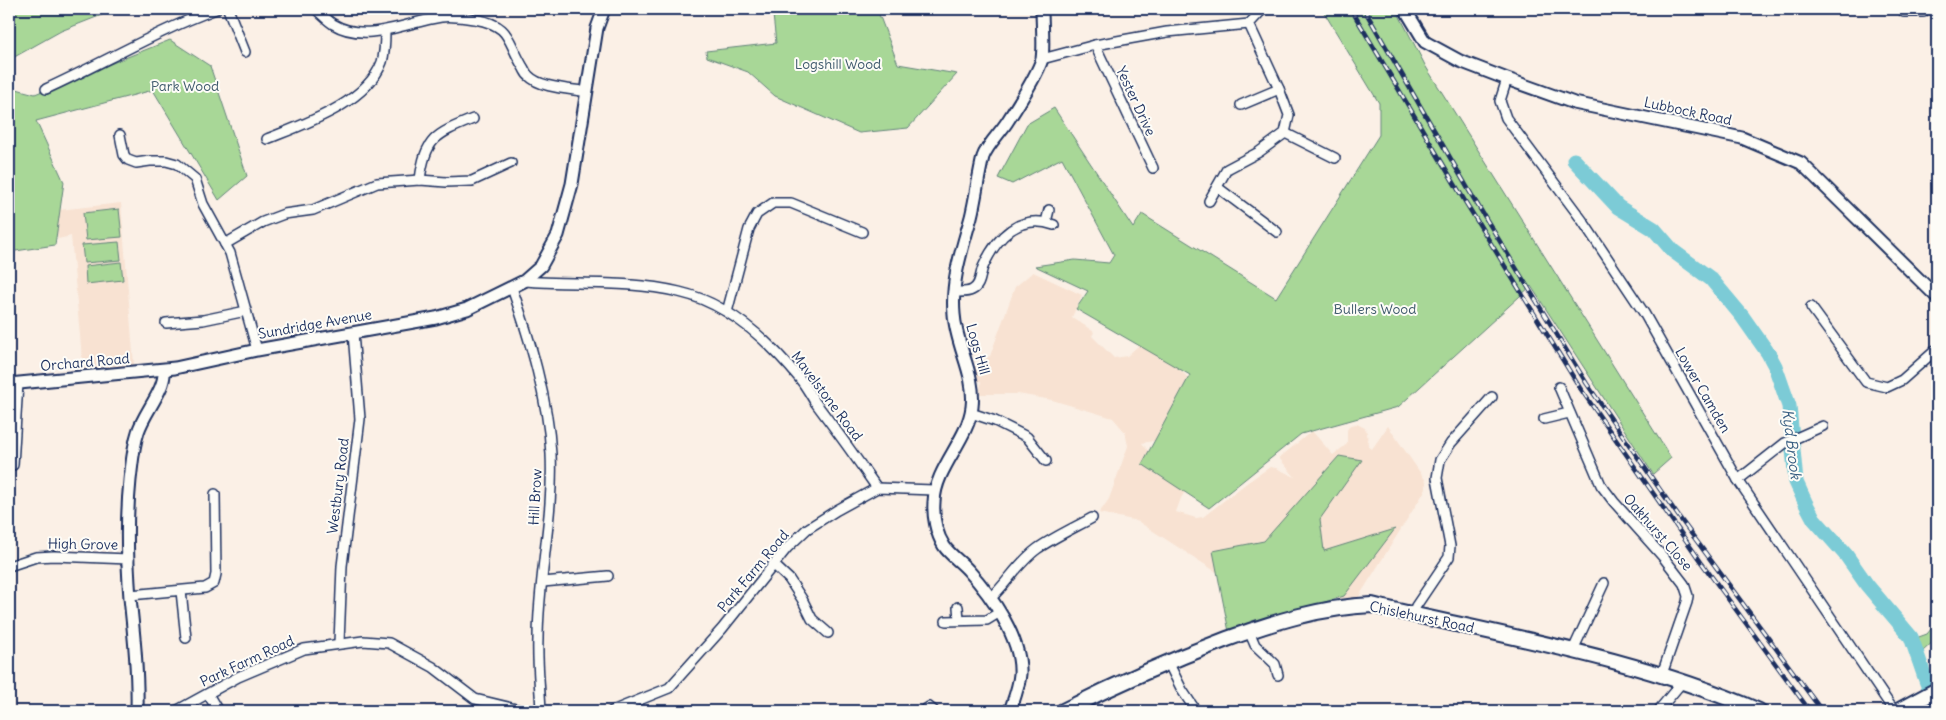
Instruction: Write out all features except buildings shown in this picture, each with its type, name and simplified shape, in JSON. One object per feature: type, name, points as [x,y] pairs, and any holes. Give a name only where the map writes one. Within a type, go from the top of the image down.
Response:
[{"type":"main road","name":"Chislehurst Road","points":[[1063,711],[1168,662],[1248,631],[1336,607],[1372,605],[1574,650],[1662,674],[1721,694],[1759,711]]},
{"type":"main road","points":[[1898,711],[1935,692]]},
{"type":"street","points":[[46,89],[106,61],[178,23],[216,9]]},
{"type":"street","points":[[228,9],[245,52]]},
{"type":"street","points":[[316,9],[333,24],[352,31],[385,31],[442,13],[492,23],[504,31],[511,40],[516,56],[528,76],[535,81],[550,86],[587,92]]},
{"type":"street","name":"Sundridge Avenue","points":[[164,370],[257,350],[451,314],[467,309],[524,281],[541,266],[558,235],[568,198],[597,28],[604,9]]},
{"type":"street","name":"Logs Hill","points":[[1010,711],[1019,681],[1020,663],[1012,638],[991,598],[969,570],[944,546],[935,523],[934,490],[965,432],[972,413],[974,393],[971,377],[955,332],[953,292],[960,254],[972,215],[978,175],[984,154],[1007,123],[1027,90],[1042,59],[1042,9]]},
{"type":"street","points":[[1042,59],[1095,45],[1167,32],[1249,24],[1263,9]]},
{"type":"street","name":"Lubbock Road","points":[[1405,9],[1425,42],[1460,60],[1507,79],[1574,103],[1742,138],[1802,163],[1937,297]]},
{"type":"street","points":[[1904,9],[1904,12],[1923,12],[1924,9]]},
{"type":"street","points":[[1209,201],[1227,169],[1259,152],[1285,133],[1289,116],[1279,89],[1249,24]]},
{"type":"street","points":[[267,139],[318,118],[347,101],[367,84],[377,72],[382,60],[385,47],[385,31]]},
{"type":"street","name":"Yester Drive","points":[[1095,45],[1153,168]]},
{"type":"street","name":"Lower Camden","points":[[1507,79],[1500,100],[1506,118],[1582,220],[1644,313],[1738,480],[1894,711]]},
{"type":"street","points":[[1241,105],[1279,89]]},
{"type":"street","points":[[420,180],[423,158],[430,144],[441,132],[473,118]]},
{"type":"street","points":[[1285,133],[1335,158]]},
{"type":"street","points":[[120,135],[124,155],[128,160],[136,163],[150,160],[178,164],[195,179],[203,204],[232,259],[257,350]]},
{"type":"street","points":[[225,244],[263,222],[284,214],[313,210],[377,183],[420,180],[472,181],[511,163]]},
{"type":"street","points":[[1217,187],[1277,232]]},
{"type":"street","points":[[727,312],[750,229],[758,214],[773,203],[791,203],[862,232]]},
{"type":"street","points":[[953,292],[972,291],[977,286],[988,258],[1012,228],[1029,221],[1050,223],[1049,210]]},
{"type":"street","points":[[541,266],[547,283]]},
{"type":"street","name":"Mavelstone Road","points":[[524,281],[547,283],[595,282],[654,287],[695,297],[727,312],[779,354],[802,381],[877,488]]},
{"type":"street","name":"Hill Brow","points":[[512,288],[537,373],[551,452],[551,490],[538,639],[541,711]]},
{"type":"street","points":[[1811,307],[1866,382],[1888,388],[1902,380],[1937,349]]},
{"type":"street","points":[[166,324],[203,320],[246,311]]},
{"type":"street","name":"Westbury Road","points":[[339,643],[342,566],[360,419],[353,333]]},
{"type":"street","points":[[137,711],[138,687],[128,559],[132,455],[137,432],[164,379],[164,370]]},
{"type":"street","name":"Orchard Road","points":[[14,383],[164,370]]},
{"type":"street","points":[[13,465],[14,383]]},
{"type":"street","name":"Oakhurst Close","points":[[1559,387],[1601,486],[1664,558],[1687,590],[1687,602],[1662,674]]},
{"type":"street","points":[[1412,615],[1449,557],[1450,546],[1437,478],[1440,460],[1451,443],[1492,397]]},
{"type":"street","points":[[972,413],[996,421],[1027,437],[1046,461]]},
{"type":"street","points":[[1544,419],[1569,413]]},
{"type":"street","points":[[1738,480],[1785,443],[1823,426]]},
{"type":"street","points":[[877,488],[934,490]]},
{"type":"street","name":"Park Farm Road","points":[[612,711],[669,688],[722,629],[773,564],[807,529],[877,488]]},
{"type":"street","points":[[130,595],[205,588],[214,583],[216,574],[215,494]]},
{"type":"street","points":[[991,598],[1036,550],[1092,518]]},
{"type":"street","name":"High Grove","points":[[9,566],[36,557],[128,559]]},
{"type":"street","points":[[773,564],[789,579],[812,619],[828,633]]},
{"type":"street","points":[[542,582],[608,576]]},
{"type":"street","points":[[1574,650],[1604,583]]},
{"type":"street","points":[[181,591],[186,638]]},
{"type":"street","points":[[958,607],[958,620]]},
{"type":"street","points":[[946,621],[987,620],[1000,612]]},
{"type":"street","points":[[1248,631],[1255,645],[1275,664],[1278,675]]},
{"type":"street","name":"Park Farm Road","points":[[176,711],[238,677],[304,649],[362,641],[389,643],[433,667],[475,699],[524,711]]},
{"type":"street","points":[[1168,662],[1182,690],[1196,711]]},
{"type":"street","points":[[1658,711],[1683,681]]},
{"type":"street","points":[[208,694],[218,711]]},
{"type":"street","points":[[923,711],[929,706],[934,711]]},
{"type":"shaded area","points":[[121,203],[134,365],[83,369],[71,236],[58,239],[50,211]]},
{"type":"shaded area","points":[[1033,272],[1082,295],[1072,317],[1094,332],[1092,336],[1114,358],[1127,356],[1148,337],[1200,390],[1159,440],[1142,443],[1149,452],[1195,476],[1181,498],[1176,512],[1196,518],[1203,517],[1270,467],[1295,477],[1279,458],[1312,431],[1333,455],[1347,444],[1347,430],[1350,425],[1357,424],[1365,428],[1368,446],[1372,449],[1388,426],[1426,481],[1426,489],[1358,598],[1334,599],[1294,608],[1234,593],[1221,594],[1218,573],[1139,522],[1099,513],[1109,499],[1128,446],[1125,432],[1113,418],[1052,400],[1018,394],[980,394],[981,381],[977,381],[975,368],[979,357],[985,359],[990,356],[1015,287]]},
{"type":"green space","points":[[9,9],[117,9],[61,31],[9,60]]},
{"type":"green space","name":"Logshill Wood","points":[[791,9],[877,9],[898,64],[957,74],[908,128],[859,133],[775,96],[748,72],[707,57],[706,51],[776,43],[773,15],[791,13]]},
{"type":"green space","name":"Bullers Wood","points":[[1322,9],[1396,9],[1426,67],[1671,458],[1653,474],[1531,286],[1398,407],[1301,434],[1209,508],[1142,464],[1190,375],[1076,309],[1088,291],[1035,266],[1075,260],[1109,263],[1114,255],[1062,158],[1012,184],[998,178],[1027,124],[1054,108],[1133,228],[1142,214],[1276,298],[1379,135],[1379,103]]},
{"type":"green space","name":"Park Wood","points":[[170,40],[210,66],[247,176],[219,200],[153,90],[36,121],[64,182],[55,245],[9,252],[9,87],[35,94]]},
{"type":"green space","points":[[119,209],[122,237],[86,240],[83,213]]},
{"type":"green space","points":[[119,242],[121,260],[84,263],[82,245]]},
{"type":"green space","points":[[121,262],[123,280],[86,284],[85,266]]},
{"type":"green space","points":[[1339,456],[1362,460],[1320,519],[1324,551],[1395,529],[1344,596],[1229,632],[1213,551],[1264,541]]},
{"type":"green space","points":[[1937,622],[1937,638],[1922,652],[1916,638],[1927,634]]},
{"type":"waterway","name":"Kyd Brook","points":[[1574,160],[1618,207],[1654,229],[1673,251],[1711,279],[1742,316],[1768,353],[1775,366],[1789,406],[1796,482],[1806,504],[1814,519],[1846,555],[1867,585],[1911,637],[1927,683]]},
{"type":"railway","points":[[1351,9],[1466,203],[1580,388],[1701,562],[1810,711]]},
{"type":"railway","points":[[1364,9],[1474,199],[1587,384],[1679,517],[1822,711]]}]
